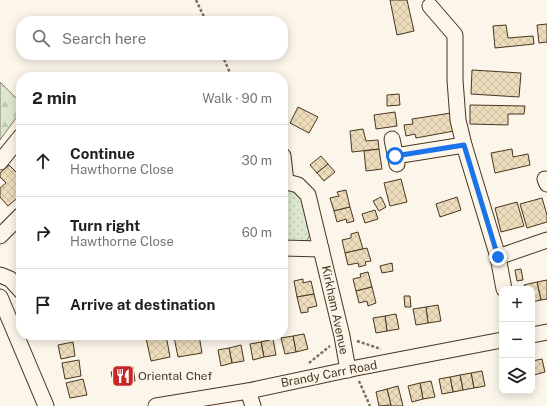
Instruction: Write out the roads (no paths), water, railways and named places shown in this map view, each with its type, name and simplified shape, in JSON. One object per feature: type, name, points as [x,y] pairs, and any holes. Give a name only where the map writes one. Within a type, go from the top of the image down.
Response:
[{"type":"street","points":[[430,6],[455,35],[455,80],[458,120],[464,145],[498,257],[503,286]]},
{"type":"street","points":[[392,139],[396,160],[464,145]]},
{"type":"street","points":[[0,162],[16,142]]},
{"type":"street","name":"Kirkham Avenue","points":[[288,183],[298,185],[308,195],[342,336],[352,369]]},
{"type":"street","points":[[0,236],[16,220]]},
{"type":"street","points":[[498,257],[547,240]]},
{"type":"street","name":"Kirkham Avenue","points":[[288,248],[321,249]]},
{"type":"street","points":[[0,275],[10,279],[16,286]]},
{"type":"street","points":[[0,297],[16,334]]},
{"type":"street","points":[[13,327],[16,322]]},
{"type":"street","points":[[535,334],[547,332]]},
{"type":"street","points":[[18,340],[46,406]]},
{"type":"street","name":"Brandy Carr Road","points":[[156,406],[248,391],[499,341]]},
{"type":"street","points":[[248,391],[252,406]]},
{"type":"place","name":"Oriental Chef","points":[[123,376]]}]
